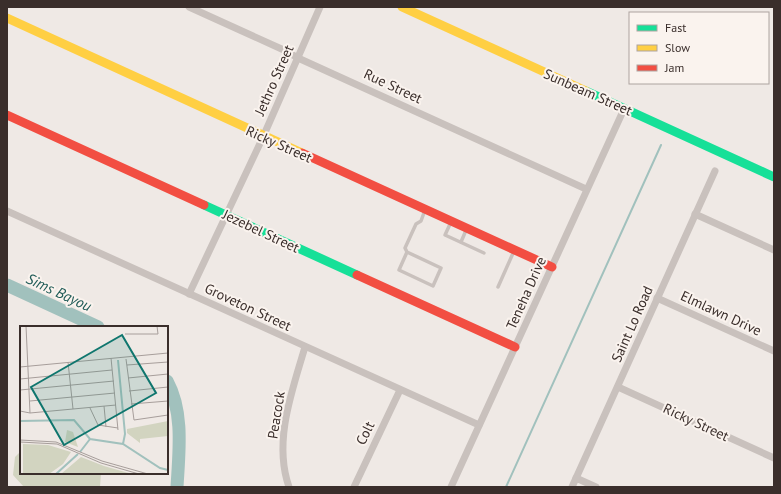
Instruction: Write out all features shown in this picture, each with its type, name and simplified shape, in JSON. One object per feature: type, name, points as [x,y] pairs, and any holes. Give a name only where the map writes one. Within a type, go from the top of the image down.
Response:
[{"type":"street","name":"Rue Street","points":[[189,7],[586,189]]},
{"type":"street","name":"Jethro Street","points":[[190,294],[263,136],[320,7]]},
{"type":"street","name":"Sunbeam Street","points":[[402,7],[774,177]]},
{"type":"street","name":"Ricky Street","points":[[7,18],[552,267]]},
{"type":"street","name":"Teneha Drive","points":[[450,487],[516,347],[586,189],[624,109]]},
{"type":"street","name":"Jezebel Street","points":[[7,115],[516,347]]},
{"type":"street","name":"Saint Lo Road","points":[[572,487],[715,171]]},
{"type":"street","name":"Groveton Street","points":[[7,211],[305,348],[478,425]]},
{"type":"street","points":[[696,214],[774,250]]},
{"type":"street","name":"Elmlawn Drive","points":[[657,298],[774,351]]},
{"type":"street","name":"Peacock","points":[[289,487],[283,470],[286,419],[305,348]]},
{"type":"street","name":"Ricky Street","points":[[618,386],[774,458]]},
{"type":"street","name":"Colt","points":[[354,487],[400,390]]},
{"type":"street","points":[[576,478],[596,487]]},
{"type":"lane","points":[[407,252],[441,268],[432,286],[399,270],[407,252],[405,248],[416,224],[421,221],[426,209]]},
{"type":"lane","points":[[451,221],[445,235],[484,253]]},
{"type":"lane","points":[[461,242],[467,228]]},
{"type":"lane","points":[[498,287],[515,250]]},
{"type":"green space","points":[[20,452],[20,474],[101,474],[100,487],[24,487],[13,475],[15,457]]},
{"type":"waterway","points":[[506,487],[661,145]]},
{"type":"waterway","name":"Sims Bayou","points":[[7,285],[96,326]]},
{"type":"waterway","name":"Sims Bayou","points":[[168,383],[176,406],[178,419],[179,446],[177,487]]},
{"type":"traffic: fast","points":[[586,91],[774,177]]},
{"type":"traffic: fast","points":[[204,205],[357,275]]},
{"type":"traffic: slow","points":[[402,7],[586,91]]},
{"type":"traffic: slow","points":[[7,18],[302,153]]},
{"type":"traffic: jam","points":[[7,115],[204,205]]},
{"type":"traffic: jam","points":[[302,153],[552,267]]},
{"type":"traffic: jam","points":[[357,275],[515,347]]}]
